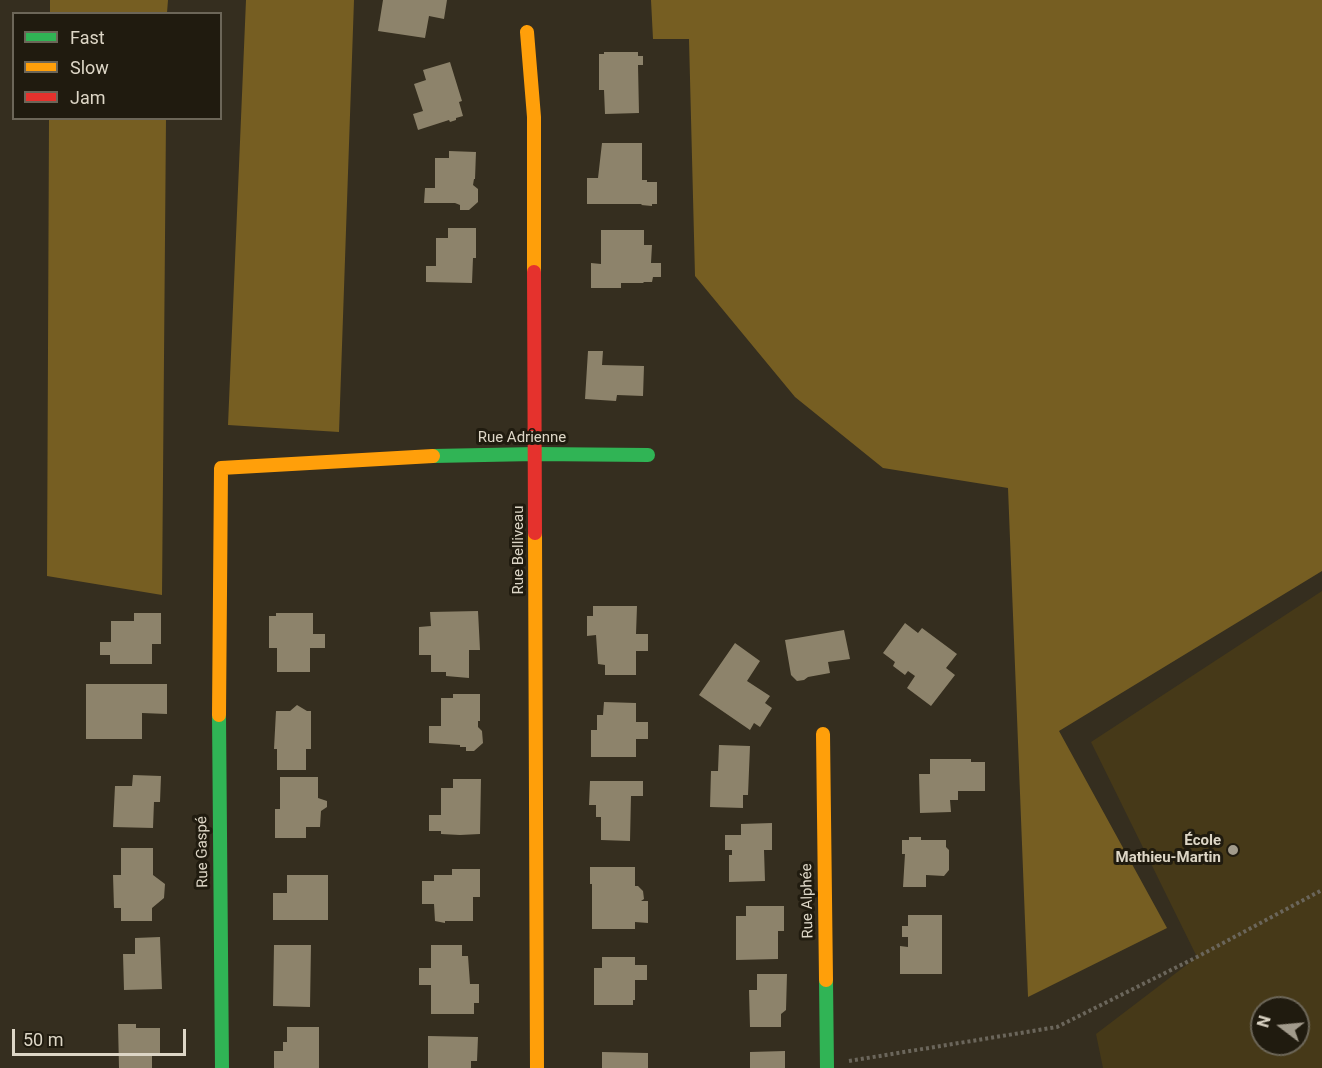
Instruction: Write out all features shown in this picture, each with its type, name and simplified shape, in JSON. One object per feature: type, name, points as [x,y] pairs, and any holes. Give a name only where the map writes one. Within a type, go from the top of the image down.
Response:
[{"type":"street","name":"Rue Belliveau","points":[[527,32],[534,117],[537,1068]]},
{"type":"street","name":"Rue Adrienne","points":[[218,636],[221,468],[395,457],[535,454],[648,455]]},
{"type":"street","name":"Rue Gaspé","points":[[218,636],[222,1068]]},
{"type":"street","name":"Rue Alphée","points":[[823,734],[827,1066]]},
{"type":"path","points":[[827,1066],[1057,1027],[1197,957],[1322,890]]},
{"type":"shaded area","points":[[50,0],[168,0],[167,12],[50,12]]},
{"type":"shaded area","points":[[246,0],[354,0],[339,432],[228,425]]},
{"type":"shaded area","points":[[651,0],[1322,0],[1322,571],[1059,731],[1167,928],[1028,997],[1008,488],[883,468],[795,397],[695,276],[689,39],[653,39]]},
{"type":"shaded area","points":[[49,120],[166,120],[162,595],[47,576]]},
{"type":"shaded area","name":"École Mathieu-Martin","points":[[1322,591],[1322,1068],[1103,1068],[1096,1034],[1197,957],[1091,742]]},
{"type":"building","points":[[383,0],[447,0],[444,19],[429,16],[425,38],[378,31]]},
{"type":"building","points":[[604,52],[638,52],[638,56],[643,56],[643,65],[638,65],[639,113],[605,114],[604,90],[599,90],[599,54],[604,54]]},
{"type":"building","points":[[450,62],[462,101],[459,102],[463,116],[450,122],[449,120],[418,130],[413,114],[423,111],[414,84],[426,80],[423,70]]},
{"type":"building","points":[[602,143],[642,143],[642,180],[657,182],[657,204],[652,204],[652,206],[587,204],[587,178],[598,178]]},
{"type":"building","points":[[449,151],[476,152],[473,185],[478,189],[478,202],[469,210],[460,210],[460,205],[455,203],[424,203],[425,188],[435,188],[435,158],[449,158]]},
{"type":"building","points":[[448,228],[476,228],[476,258],[473,258],[472,283],[426,282],[426,266],[436,266],[436,238],[448,238]]},
{"type":"building","points":[[601,230],[644,230],[644,245],[652,245],[651,263],[661,263],[661,277],[653,277],[652,282],[621,283],[621,288],[591,288],[591,263],[601,264]]},
{"type":"building","points":[[588,351],[603,351],[602,365],[644,366],[643,396],[617,395],[616,401],[585,399]]},
{"type":"building","points":[[593,606],[637,606],[636,634],[648,634],[648,651],[636,651],[636,675],[605,675],[605,665],[598,664],[596,635],[587,636],[587,616],[593,616]]},
{"type":"building","points":[[478,611],[480,650],[469,650],[469,678],[446,676],[446,672],[431,672],[431,655],[419,655],[419,627],[431,626],[430,612]]},
{"type":"building","points":[[134,613],[161,613],[161,644],[152,644],[152,664],[110,664],[110,655],[100,655],[100,642],[111,642],[111,621],[134,621]]},
{"type":"building","points":[[276,613],[313,613],[313,634],[325,634],[325,648],[310,648],[310,672],[277,672],[277,648],[269,648],[269,616],[276,616]]},
{"type":"building","points":[[905,623],[918,633],[922,628],[957,654],[946,668],[955,675],[931,706],[907,688],[915,676],[908,671],[905,675],[893,666],[895,662],[883,653]]},
{"type":"building","points":[[844,630],[850,659],[828,662],[830,673],[797,681],[791,675],[785,640]]},
{"type":"building","points":[[735,643],[760,661],[747,681],[770,696],[765,703],[772,708],[760,727],[754,723],[750,730],[699,695]]},
{"type":"building","points":[[86,684],[167,684],[167,714],[142,713],[142,739],[86,739]]},
{"type":"building","points":[[453,694],[480,694],[478,727],[482,731],[483,743],[474,751],[466,751],[466,747],[460,747],[460,745],[429,743],[429,726],[441,726],[441,698],[453,698]]},
{"type":"building","points":[[604,702],[636,703],[636,722],[648,722],[648,739],[636,739],[636,757],[591,757],[591,730],[597,730],[597,715],[603,715]]},
{"type":"building","points":[[297,705],[311,711],[311,749],[306,749],[306,770],[277,770],[277,749],[274,749],[276,711],[290,711]]},
{"type":"building","points":[[719,745],[750,746],[748,795],[743,795],[743,808],[710,807],[711,771],[718,771]]},
{"type":"building","points":[[930,759],[971,759],[971,762],[985,762],[985,791],[958,791],[958,800],[950,800],[951,812],[920,813],[919,774],[930,774]]},
{"type":"building","points":[[133,775],[161,776],[160,802],[154,802],[153,828],[113,827],[115,786],[132,786]]},
{"type":"building","points":[[280,777],[318,777],[318,798],[327,801],[327,807],[321,811],[320,827],[306,827],[306,838],[275,838],[275,809],[280,809]]},
{"type":"building","points":[[453,779],[481,779],[480,834],[441,834],[441,831],[429,831],[429,815],[441,815],[441,788],[453,788]]},
{"type":"building","points":[[590,781],[643,781],[643,796],[631,796],[630,841],[601,840],[601,817],[596,817],[596,805],[589,805]]},
{"type":"building","points":[[772,823],[772,850],[764,850],[765,881],[729,882],[729,855],[732,855],[732,850],[725,850],[725,835],[741,835],[741,824]]},
{"type":"building","points":[[909,837],[921,837],[921,840],[946,840],[946,847],[949,850],[949,870],[944,876],[926,875],[926,887],[903,887],[905,854],[902,854],[902,840],[909,840]]},
{"type":"building","points":[[121,848],[153,848],[153,875],[165,884],[164,898],[152,908],[152,921],[121,921],[121,908],[114,908],[113,875],[121,875]]},
{"type":"building","points":[[590,867],[635,867],[635,886],[643,891],[644,899],[641,901],[648,901],[648,923],[635,922],[635,929],[592,929]]},
{"type":"building","points":[[452,869],[480,869],[480,897],[473,897],[473,921],[445,921],[445,923],[435,921],[434,904],[422,904],[422,881],[434,881],[434,875],[452,875]]},
{"type":"building","points":[[287,875],[328,875],[328,920],[273,920],[273,893],[287,893]]},
{"type":"building","points":[[746,906],[784,906],[784,931],[778,931],[778,959],[736,960],[736,916],[746,916]]},
{"type":"building","points":[[908,915],[942,915],[942,974],[900,974],[900,946],[908,947],[908,937],[902,937],[902,926],[908,926]]},
{"type":"building","points":[[160,937],[162,989],[124,990],[123,954],[135,954],[135,938]]},
{"type":"building","points":[[274,945],[311,945],[310,1007],[273,1006]]},
{"type":"building","points":[[431,945],[462,945],[462,956],[468,956],[470,984],[479,984],[479,1003],[474,1003],[474,1014],[431,1014],[431,985],[419,985],[419,968],[431,968]]},
{"type":"building","points":[[602,957],[635,957],[635,965],[647,965],[647,980],[635,980],[633,1005],[594,1005],[594,968],[602,968]]},
{"type":"building","points":[[757,974],[787,974],[786,1010],[781,1014],[781,1027],[750,1027],[749,990],[757,990]]},
{"type":"building","points":[[118,1024],[136,1024],[136,1028],[160,1028],[160,1053],[152,1053],[152,1068],[119,1068]]},
{"type":"building","points":[[287,1027],[319,1027],[319,1068],[274,1068],[274,1051],[283,1051],[283,1042],[287,1042]]},
{"type":"building","points":[[428,1036],[478,1037],[477,1061],[471,1061],[471,1068],[428,1068]]},
{"type":"building","points":[[785,1051],[785,1068],[750,1068],[750,1052]]},
{"type":"building","points":[[602,1052],[648,1053],[648,1068],[602,1068]]},
{"type":"traffic: fast","points":[[433,456],[648,455]]},
{"type":"traffic: fast","points":[[219,715],[222,1068]]},
{"type":"traffic: fast","points":[[826,980],[827,1068]]},
{"type":"traffic: slow","points":[[527,32],[534,117],[534,272]]},
{"type":"traffic: slow","points":[[219,715],[221,468],[433,456]]},
{"type":"traffic: slow","points":[[535,533],[537,1068]]},
{"type":"traffic: slow","points":[[823,734],[826,980]]},
{"type":"traffic: jam","points":[[534,272],[535,533]]},
{"type":"place","name":"École Mathieu-Martin","points":[[1233,850]]}]
